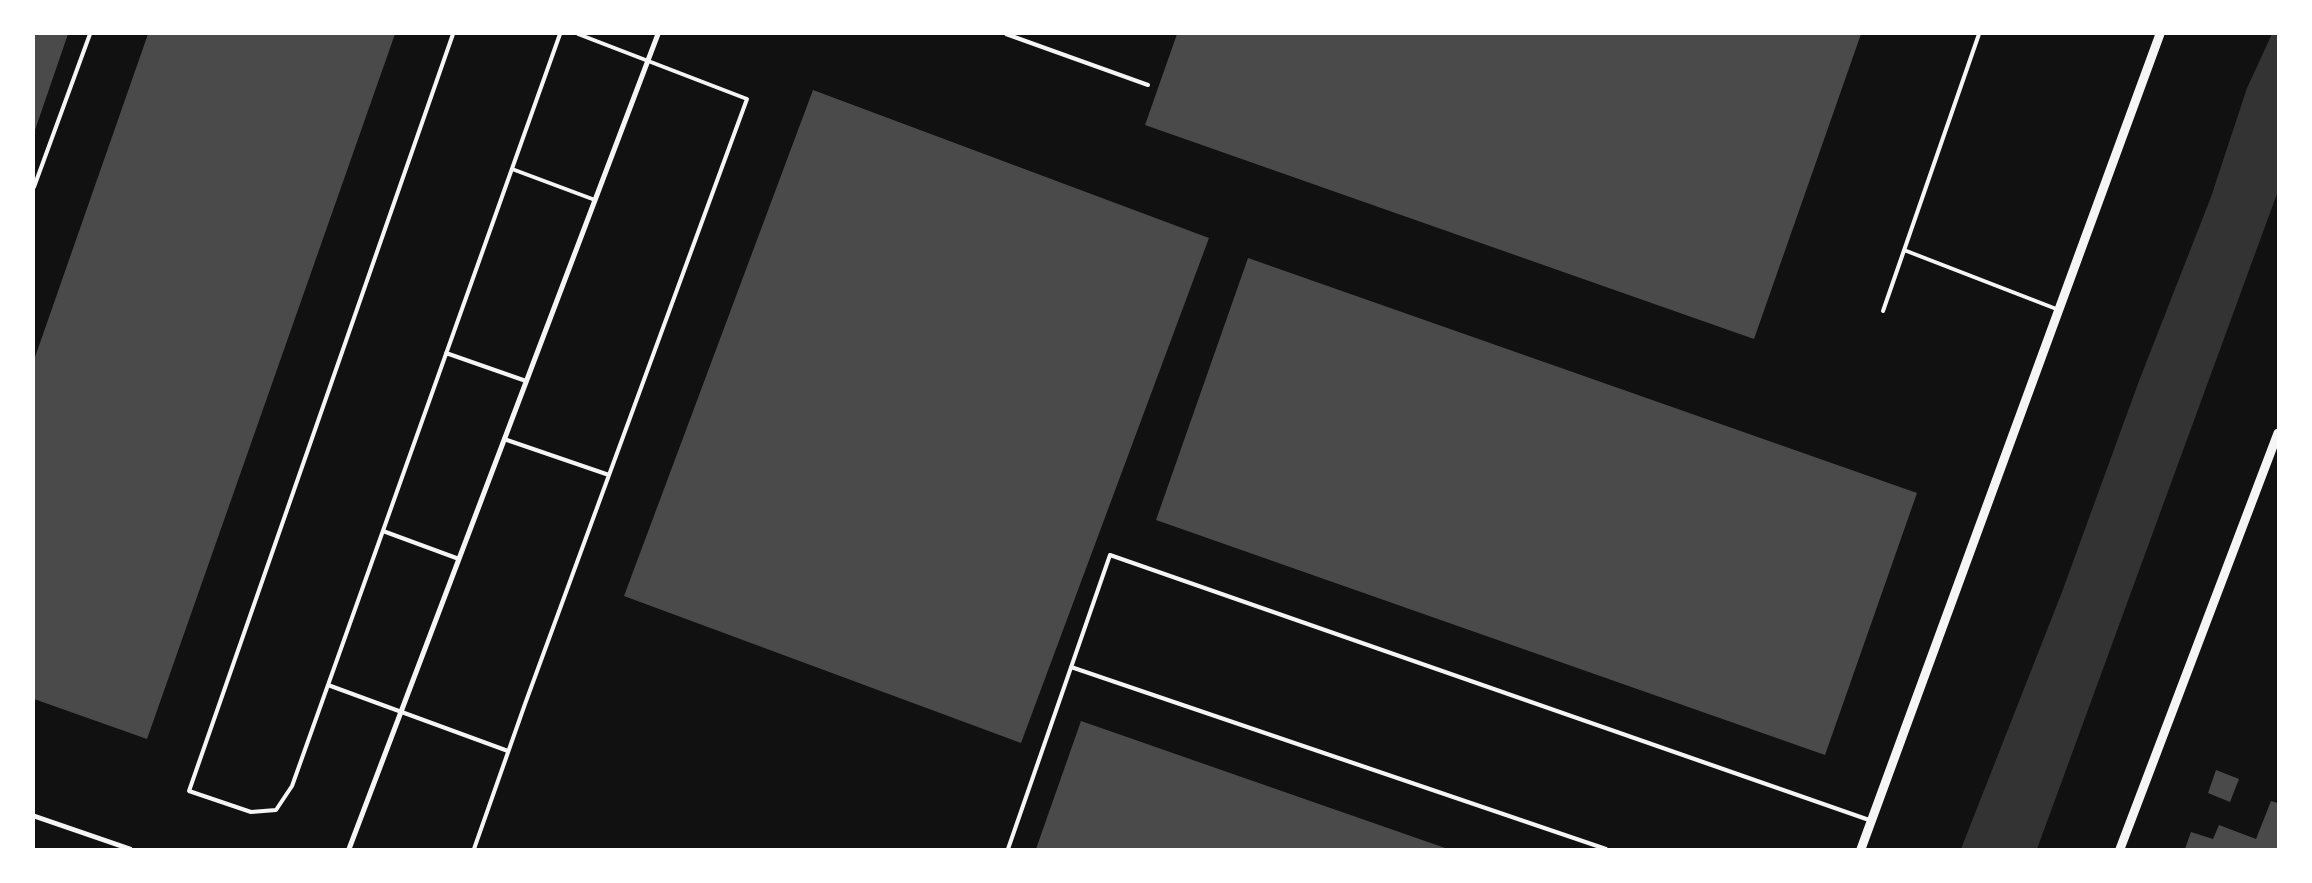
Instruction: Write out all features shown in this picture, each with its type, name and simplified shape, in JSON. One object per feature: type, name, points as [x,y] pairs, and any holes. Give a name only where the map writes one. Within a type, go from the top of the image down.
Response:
[{"type":"street","points":[[349,849],[658,34]]},
{"type":"street","points":[[1862,849],[2160,34]]},
{"type":"street","points":[[2120,849],[2278,433]]},
{"type":"street","points":[[34,816],[130,849]]},
{"type":"lane","points":[[34,187],[90,34]]},
{"type":"lane","points":[[453,34],[189,790],[251,812],[276,810],[292,786],[560,34]]},
{"type":"lane","points":[[474,849],[508,751],[747,99],[578,34]]},
{"type":"lane","points":[[1006,34],[1148,85]]},
{"type":"lane","points":[[1883,311],[1979,34]]},
{"type":"lane","points":[[512,169],[595,200]]},
{"type":"lane","points":[[1904,250],[2059,310]]},
{"type":"lane","points":[[446,353],[526,381]]},
{"type":"lane","points":[[504,439],[609,475]]},
{"type":"lane","points":[[383,532],[459,559]]},
{"type":"lane","points":[[1008,849],[1110,555],[1872,821]]},
{"type":"lane","points":[[1071,667],[1606,849]]},
{"type":"lane","points":[[328,685],[508,751]]},
{"type":"shaded area","points":[[2272,34],[2278,34],[2278,191],[2037,849],[1961,849],[2062,592],[2139,381],[2211,197],[2247,88]]},
{"type":"building","points":[[34,34],[68,34],[34,133]]},
{"type":"building","points":[[148,34],[395,34],[147,739],[34,699],[34,360]]},
{"type":"building","points":[[1177,34],[1861,34],[1754,339],[1145,125]]},
{"type":"building","points":[[813,90],[1209,238],[1021,743],[624,596]]},
{"type":"building","points":[[1248,258],[1917,493],[1825,755],[1156,520]]},
{"type":"building","points":[[1081,721],[1448,849],[1036,849]]},
{"type":"building","points":[[2216,770],[2239,779],[2230,802],[2208,793]]},
{"type":"building","points":[[2271,801],[2278,803],[2278,849],[2185,849],[2191,832],[2213,839],[2219,825],[2256,839]]}]
